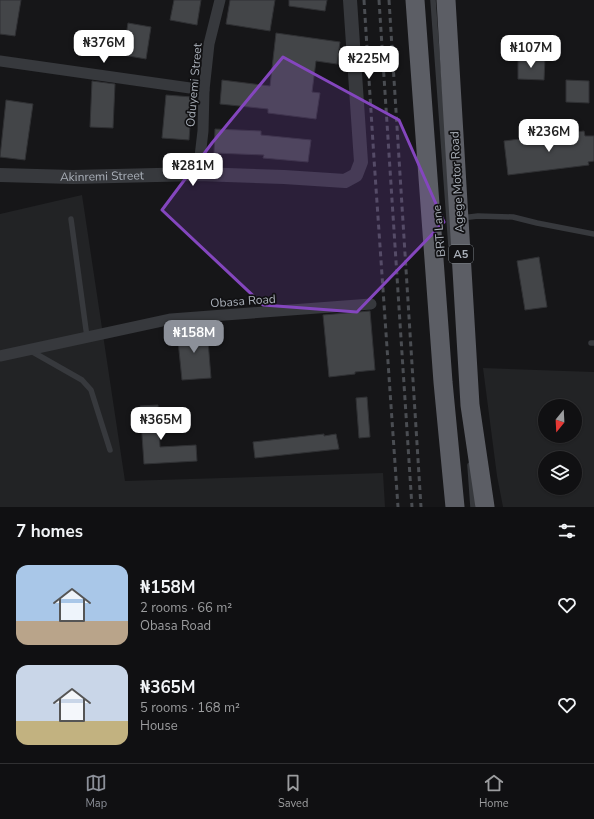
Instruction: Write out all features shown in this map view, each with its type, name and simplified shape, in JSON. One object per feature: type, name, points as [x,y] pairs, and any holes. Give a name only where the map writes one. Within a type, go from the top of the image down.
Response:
[{"type":"highway","name":"A5","points":[[415,0],[443,382],[455,507]]},
{"type":"highway","name":"Agege Motor Road","points":[[446,0],[470,405],[485,507]]},
{"type":"street","name":"Oduyemi Street","points":[[198,174],[203,130],[204,90],[209,44],[220,0]]},
{"type":"street","name":"Akinremi Street","points":[[0,175],[73,178],[198,174],[345,181],[356,175],[361,162],[350,0]]},
{"type":"street","points":[[0,61],[204,90]]},
{"type":"street","name":"Obasa Road","points":[[0,356],[170,319],[371,304]]},
{"type":"lane","name":"BRT Lane","points":[[432,0],[452,253]]},
{"type":"lane","points":[[459,218],[478,216],[513,217],[537,224],[594,234]]},
{"type":"lane","points":[[71,219],[87,338]]},
{"type":"lane","points":[[29,350],[82,380],[91,390],[110,450]]},
{"type":"lane","points":[[462,386],[465,417]]},
{"type":"lane","points":[[469,462],[473,507]]},
{"type":"highlighted area","points":[[283,57],[399,120],[444,222],[357,312],[263,305],[162,210],[212,143]]},
{"type":"shaded area","points":[[82,195],[125,481],[383,473],[385,507],[0,507],[0,214]]},
{"type":"shaded area","points":[[483,368],[594,372],[594,507],[503,507],[497,476]]},
{"type":"building","points":[[0,0],[21,0],[15,36],[0,34]]},
{"type":"building","points":[[174,0],[201,0],[197,25],[170,20]]},
{"type":"building","points":[[230,0],[275,0],[270,31],[226,24]]},
{"type":"building","points":[[289,0],[327,0],[325,11],[289,6]]},
{"type":"building","points":[[128,23],[151,27],[146,59],[123,55]]},
{"type":"building","points":[[276,33],[340,42],[337,64],[316,61],[312,92],[320,93],[316,119],[268,113],[268,109],[220,104],[222,80],[270,86]]},
{"type":"building","points":[[518,58],[545,58],[544,80],[518,79]]},
{"type":"building","points":[[566,80],[589,81],[589,103],[566,102]]},
{"type":"building","points":[[92,81],[115,84],[113,128],[90,127]]},
{"type":"building","points":[[166,95],[192,97],[189,140],[162,138]]},
{"type":"building","points":[[6,100],[33,104],[25,160],[0,157]]},
{"type":"building","points":[[215,129],[261,131],[261,135],[311,140],[308,162],[263,158],[264,155],[214,153]]},
{"type":"building","points":[[584,131],[585,136],[594,136],[594,161],[588,162],[589,165],[508,175],[504,141]]},
{"type":"building","points":[[539,257],[547,307],[525,310],[517,261]]},
{"type":"building","points":[[370,311],[375,370],[329,377],[323,315]]},
{"type":"building","points":[[207,328],[211,378],[182,380],[177,331]]},
{"type":"building","points":[[367,397],[370,437],[359,438],[356,398]]},
{"type":"building","points":[[158,405],[160,447],[196,445],[197,461],[144,464],[140,406]]},
{"type":"building","points":[[324,434],[324,436],[336,434],[339,449],[255,458],[253,442]]},
{"type":"railway","points":[[364,0],[398,507]]},
{"type":"railway","points":[[379,0],[412,507]]},
{"type":"railway","points":[[389,0],[421,507]]}]
